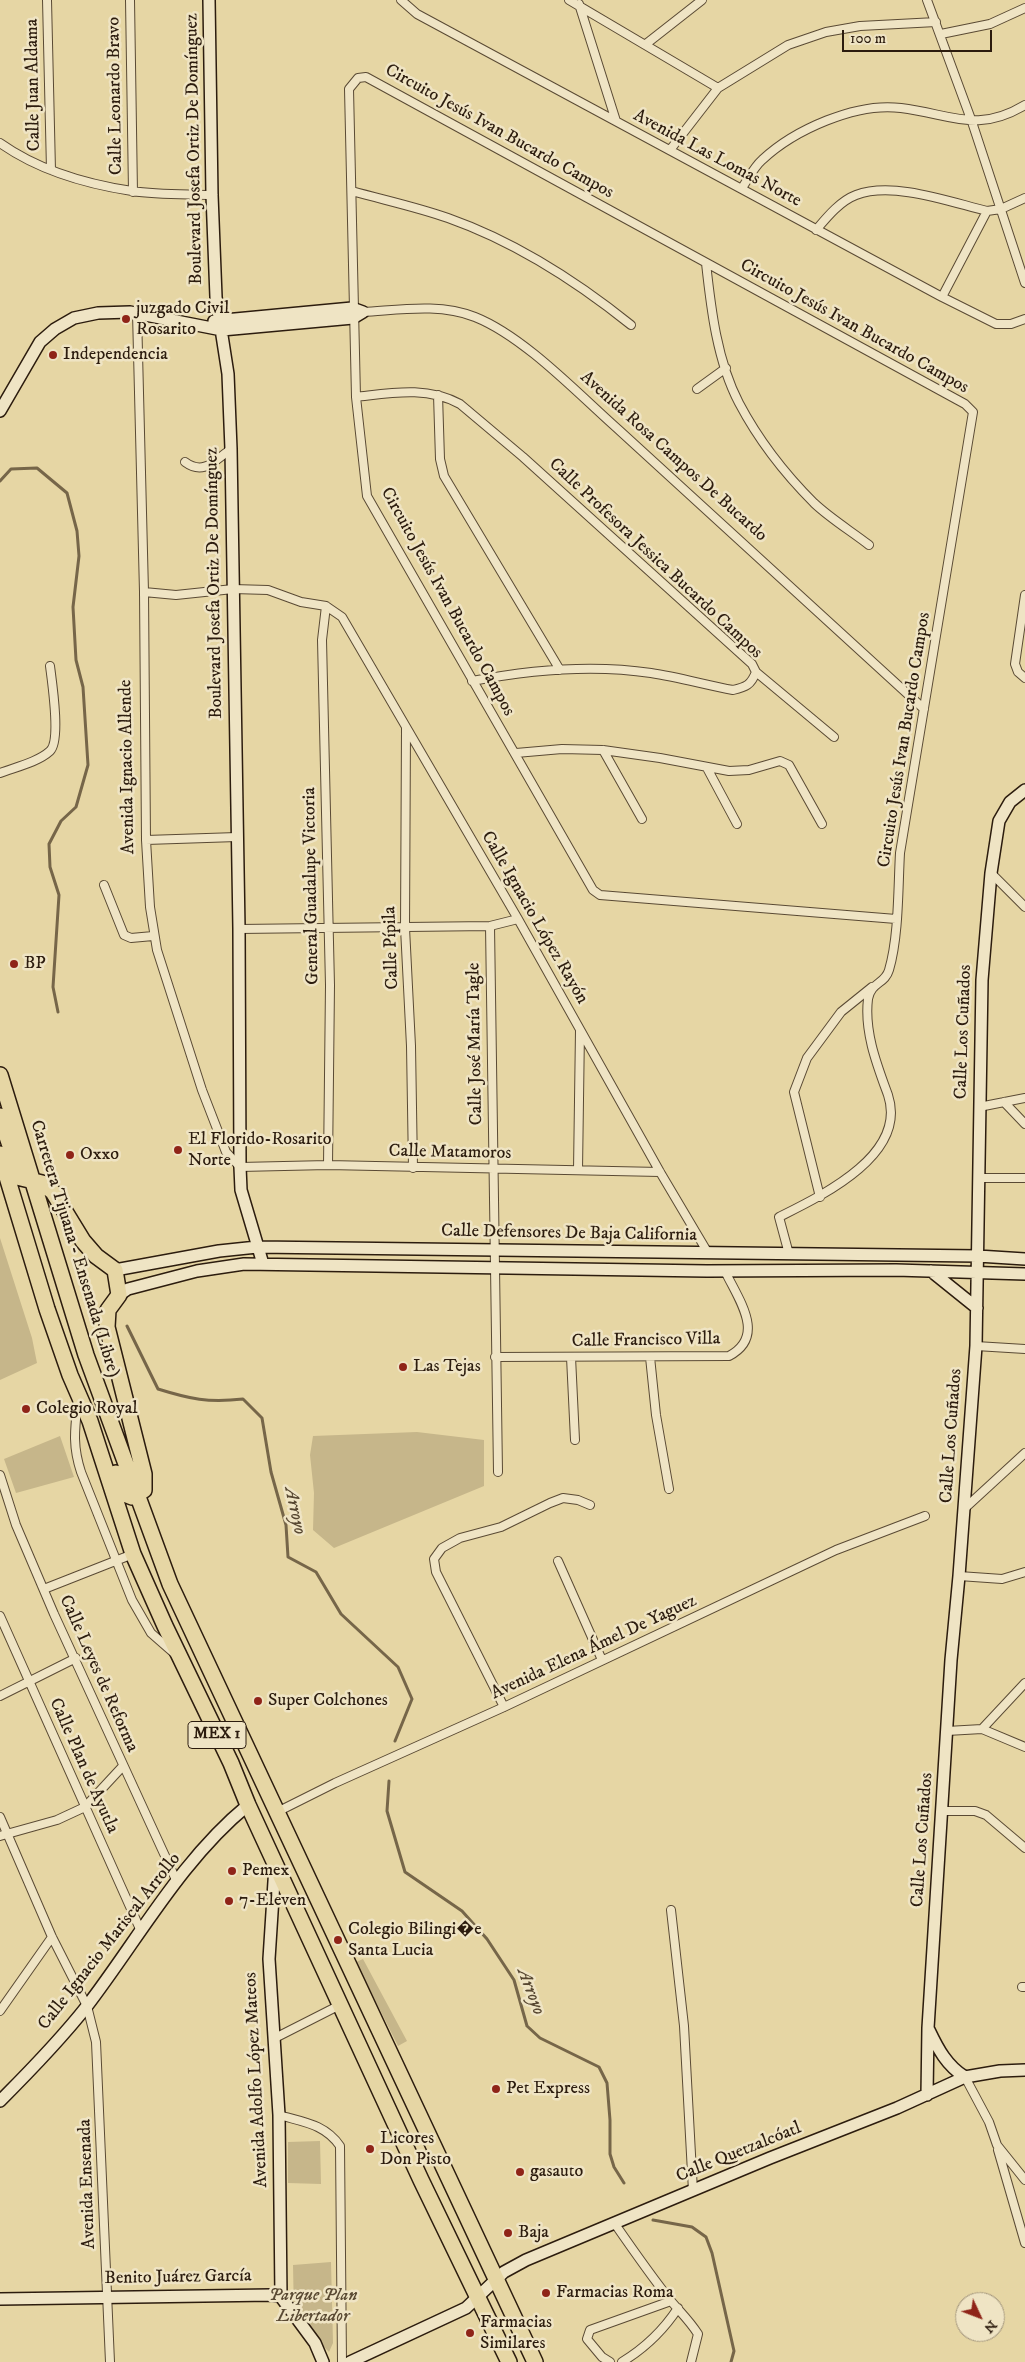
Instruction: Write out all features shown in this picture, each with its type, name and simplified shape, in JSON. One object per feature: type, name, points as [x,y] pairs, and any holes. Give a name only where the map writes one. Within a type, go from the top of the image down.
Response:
[{"type":"highway","name":"Carretera Tijuana - Ensenada (Libre)","points":[[0,1075],[86,1356],[111,1428],[139,1495],[155,1547],[179,1606],[245,1742],[535,2362]]},
{"type":"highway","points":[[0,1116],[18,1173],[25,1181],[31,1180],[42,1184],[53,1192],[83,1241],[96,1256],[115,1270],[119,1295],[108,1310],[107,1327],[146,1484],[139,1495],[132,1497],[127,1495],[122,1489],[103,1434],[98,1425],[90,1421]]},
{"type":"highway","name":"MEX 1","points":[[0,1154],[47,1309],[90,1421],[133,1554],[180,1659],[231,1763],[248,1805],[340,2005],[509,2362]]},
{"type":"highway","points":[[231,1763],[245,1742]]},
{"type":"main road","name":"Boulevard Josefa Ortiz De Domínguez","points":[[210,0],[212,195],[216,297],[228,374],[231,449],[239,929],[240,1167]]},
{"type":"main road","points":[[0,411],[40,342],[55,329],[74,318],[82,316],[98,313],[137,313]]},
{"type":"main road","name":"Avenida Rosa Campos De Bucardo","points":[[137,313],[200,325],[276,316],[356,313]]},
{"type":"main road","name":"Calle Los Cuñados","points":[[926,2095],[928,2028],[951,1660],[960,1576],[976,1346],[982,980],[991,873],[999,821],[1010,802],[1024,792]]},
{"type":"main road","points":[[240,1167],[241,1190],[262,1264]]},
{"type":"main road","name":"Calle Defensores De Baja California","points":[[115,1270],[219,1251],[257,1247],[978,1256],[1025,1259]]},
{"type":"main road","points":[[408,1249],[408,1265]]},
{"type":"main road","points":[[707,1271],[708,1253]]},
{"type":"main road","name":"Calle Defensores De Baja California","points":[[119,1295],[128,1289],[197,1271],[244,1264],[707,1271],[931,1271],[1025,1274]]},
{"type":"main road","points":[[931,1271],[977,1308]]},
{"type":"main road","name":"Calle Ignacio Mariscal Arrollo","points":[[0,2101],[87,2006],[140,1929],[213,1836],[248,1805]]},
{"type":"main road","name":"Avenida Adolfo López Mateos","points":[[275,1862],[269,1959],[279,2115],[281,2297]]},
{"type":"main road","points":[[928,2028],[940,2052],[954,2070],[965,2077]]},
{"type":"main road","name":"Calle Quetzalcóatl","points":[[350,2362],[466,2308],[479,2298],[497,2278],[526,2260],[926,2095],[965,2077],[1000,2071],[1025,2070]]},
{"type":"main road","name":"Benito Juárez García","points":[[0,2299],[254,2294],[281,2297]]},
{"type":"main road","points":[[281,2297],[315,2343],[322,2361]]},
{"type":"street","name":"Calle Juan Aldama","points":[[47,0],[51,170]]},
{"type":"street","name":"Calle Leonardo Bravo","points":[[130,0],[133,192]]},
{"type":"street","name":"Avenida Las Lomas Norte","points":[[401,0],[417,14],[942,297],[996,324],[1011,324],[1025,319]]},
{"type":"street","points":[[569,0],[579,3],[718,88]]},
{"type":"street","points":[[646,44],[702,0]]},
{"type":"street","points":[[927,0],[972,122],[1025,283]]},
{"type":"street","points":[[579,3],[616,121]]},
{"type":"street","points":[[941,34],[990,24],[1025,8]]},
{"type":"street","points":[[670,150],[718,88],[753,64],[788,45],[826,32],[886,23],[936,22]]},
{"type":"street","name":"Circuito Jesús Ivan Bucardo Campos","points":[[820,1198],[794,1092],[807,1058],[841,1012],[889,972],[896,918],[900,852],[973,412],[965,404],[366,77],[358,78],[349,89],[356,313],[356,396],[367,496],[593,890],[600,895],[896,918]]},
{"type":"street","points":[[742,188],[760,161],[785,140],[814,125],[843,115],[870,109],[898,107],[972,122],[990,120],[1010,114],[1025,105]]},
{"type":"street","points":[[0,143],[13,152],[51,170],[86,182],[133,192],[212,195]]},
{"type":"street","points":[[816,230],[830,214],[854,195],[875,190],[900,191],[987,211],[1001,209],[1025,198]]},
{"type":"street","points":[[352,191],[448,218],[511,244],[594,295],[631,325]]},
{"type":"street","points":[[942,297],[987,211]]},
{"type":"street","points":[[706,263],[715,323],[726,368],[738,402],[762,440],[789,476],[816,504],[869,545]]},
{"type":"street","name":"Avenida Rosa Campos De Bucardo","points":[[356,313],[422,308],[457,311],[477,318],[498,329],[525,348],[766,564],[924,709]]},
{"type":"street","name":"Avenida Ignacio Allende","points":[[137,313],[144,592],[146,840],[153,936],[215,1125],[226,1152],[240,1167]]},
{"type":"street","points":[[697,388],[726,368]]},
{"type":"street","name":"Calle Profesora Jessica Bucardo Campos","points":[[356,396],[421,391],[438,395],[460,404],[509,445],[752,664],[756,672],[753,680],[746,687],[733,690],[650,673],[560,670],[514,673],[472,681]]},
{"type":"street","points":[[438,395],[440,459],[444,476],[560,670]]},
{"type":"street","points":[[185,462],[193,468],[202,469],[211,465],[231,449]]},
{"type":"street","points":[[144,592],[188,594],[233,588],[268,590],[301,602],[326,606]]},
{"type":"street","points":[[1025,595],[1015,664],[1018,672],[1025,678]]},
{"type":"street","name":"Calle Ignacio López Rayón","points":[[326,606],[336,611],[349,626],[708,1253]]},
{"type":"street","name":"General Guadalupe Victoria","points":[[326,606],[322,640],[327,928],[330,985],[328,1165]]},
{"type":"street","points":[[0,773],[38,758],[52,750],[56,738],[50,666]]},
{"type":"street","points":[[756,672],[834,737]]},
{"type":"street","name":"Calle Pípila","points":[[406,726],[405,928],[411,1046],[413,1168]]},
{"type":"street","points":[[516,753],[562,748],[603,750],[660,758],[707,768],[739,770],[780,761],[785,762],[790,765],[822,824]]},
{"type":"street","points":[[603,750],[642,818]]},
{"type":"street","points":[[707,768],[737,824]]},
{"type":"street","points":[[146,840],[237,838]]},
{"type":"street","points":[[991,873],[1025,906]]},
{"type":"street","points":[[104,885],[124,935],[131,938],[153,936]]},
{"type":"street","points":[[239,929],[490,926],[518,919]]},
{"type":"street","name":"Calle José María Tagle","points":[[490,926],[494,1251]]},
{"type":"street","points":[[789,1254],[779,1217],[820,1198],[861,1166],[886,1139],[891,1114],[888,1097],[872,1046],[868,1009],[872,987]]},
{"type":"street","points":[[578,1170],[580,1028]]},
{"type":"street","points":[[979,1107],[1025,1098]]},
{"type":"street","points":[[1004,1102],[1025,1124]]},
{"type":"street","name":"Calle Matamoros","points":[[240,1167],[328,1165],[660,1172]]},
{"type":"street","points":[[980,1178],[1025,1178]]},
{"type":"street","points":[[494,1251],[498,1472]]},
{"type":"street","name":"Calle Francisco Villa","points":[[495,1357],[729,1356],[739,1350],[746,1342],[749,1330],[748,1319],[724,1271]]},
{"type":"street","points":[[976,1346],[1025,1349]]},
{"type":"street","points":[[571,1357],[575,1440]]},
{"type":"street","points":[[650,1357],[656,1415],[669,1489]]},
{"type":"street","points":[[79,1396],[74,1437],[75,1453],[116,1561],[132,1600],[151,1633],[180,1659]]},
{"type":"street","points":[[964,1509],[1025,1453]]},
{"type":"street","name":"Calle Leyes de Reforma","points":[[0,1475],[16,1525],[123,1766],[177,1882]]},
{"type":"street","points":[[504,1707],[436,1572],[434,1559],[442,1548],[460,1538],[501,1527],[563,1498],[578,1500],[590,1505]]},
{"type":"street","name":"Avenida Elena Ámel De Yaguez","points":[[277,1812],[335,1782],[504,1707],[836,1550],[926,1516]]},
{"type":"street","points":[[44,1589],[133,1554]]},
{"type":"street","points":[[558,1561],[602,1660]]},
{"type":"street","points":[[960,1576],[1002,1579],[1025,1572]]},
{"type":"street","name":"Calle Plan de Ayutla","points":[[0,1616],[140,1929]]},
{"type":"street","points":[[0,1696],[76,1658]]},
{"type":"street","points":[[982,1729],[1025,1683]]},
{"type":"street","points":[[948,1731],[982,1729],[1025,1747]]},
{"type":"street","points":[[0,1836],[9,1836],[57,1820],[85,1807],[123,1766]]},
{"type":"street","points":[[942,1811],[975,1811],[986,1815],[1025,1848]]},
{"type":"street","name":"Avenida Ensenada","points":[[0,1818],[52,1937],[87,2006],[96,2042],[110,2362]]},
{"type":"street","points":[[671,1910],[684,2026],[693,2191]]},
{"type":"street","points":[[0,2011],[52,1937]]},
{"type":"street","points":[[275,2038],[340,2005]]},
{"type":"street","points":[[965,2077],[989,2122],[1025,2243]]},
{"type":"street","points":[[279,2115],[323,2128],[334,2137],[340,2146],[342,2362]]},
{"type":"street","points":[[997,2146],[1025,2180]]},
{"type":"street","points":[[616,2224],[638,2258],[671,2301],[688,2317],[698,2334],[691,2362]]},
{"type":"street","points":[[610,2362],[602,2357],[587,2339],[590,2330],[671,2301]]},
{"type":"street","points":[[622,2362],[641,2350],[666,2326],[678,2308]]},
{"type":"green space","points":[[0,1238],[32,1338],[37,1363],[0,1380]]},
{"type":"green space","points":[[417,1432],[484,1440],[484,1486],[334,1548],[313,1530],[314,1493],[310,1455],[313,1436]]},
{"type":"green space","points":[[60,1436],[74,1477],[16,1493],[4,1459]]},
{"type":"green space","points":[[363,1959],[407,2041],[398,2046],[356,1962]]},
{"type":"green space","points":[[320,2141],[321,2184],[288,2183],[288,2142]]},
{"type":"green space","name":"Parque Plan Libertador","points":[[331,2262],[333,2343],[329,2352],[294,2316],[293,2265]]},
{"type":"waterway","points":[[0,481],[11,469],[37,468],[67,493],[77,531],[79,556],[73,607],[76,660],[83,687],[88,765],[76,807],[61,821],[49,844],[50,867],[59,895],[53,987],[58,1012]]},
{"type":"waterway","name":"Arroyo","points":[[127,1326],[158,1389],[199,1399],[219,1401],[243,1399],[262,1418],[271,1472],[286,1525],[288,1557],[316,1572],[341,1614],[398,1667],[412,1699],[395,1741]]},
{"type":"waterway","name":"Arroyo","points":[[389,1781],[387,1811],[405,1872],[462,1911],[487,1939],[514,1980],[527,2026],[540,2038],[599,2067],[607,2083],[610,2154],[614,2167],[624,2183]]},
{"type":"waterway","name":"Arroyo","points":[[653,2220],[692,2227],[706,2237],[712,2253],[734,2351],[731,2362]]},
{"type":"place","name":"juzgado Civil Rosarito","points":[[126,319]]},
{"type":"place","name":"Independencia","points":[[53,355]]},
{"type":"place","name":"BP","points":[[14,964]]},
{"type":"place","name":"El Florido-Rosarito Norte","points":[[178,1150]]},
{"type":"place","name":"Oxxo","points":[[70,1155]]},
{"type":"place","name":"Las Tejas","points":[[403,1367]]},
{"type":"place","name":"Colegio Royal","points":[[26,1409]]},
{"type":"place","name":"Super Colchones","points":[[258,1701]]},
{"type":"place","name":"Pemex","points":[[232,1871]]},
{"type":"place","name":"7-Eleven","points":[[229,1901]]},
{"type":"place","name":"Colegio Bilingi�e Santa Lucia","points":[[338,1940]]},
{"type":"place","name":"Pet Express","points":[[496,2089]]},
{"type":"place","name":"Licores Don Pisto","points":[[370,2149]]},
{"type":"place","name":"gasauto","points":[[520,2172]]},
{"type":"place","name":"Baja","points":[[508,2233]]},
{"type":"place","name":"Farmacias Roma","points":[[546,2293]]},
{"type":"place","name":"Farmacias Similares","points":[[470,2333]]}]
